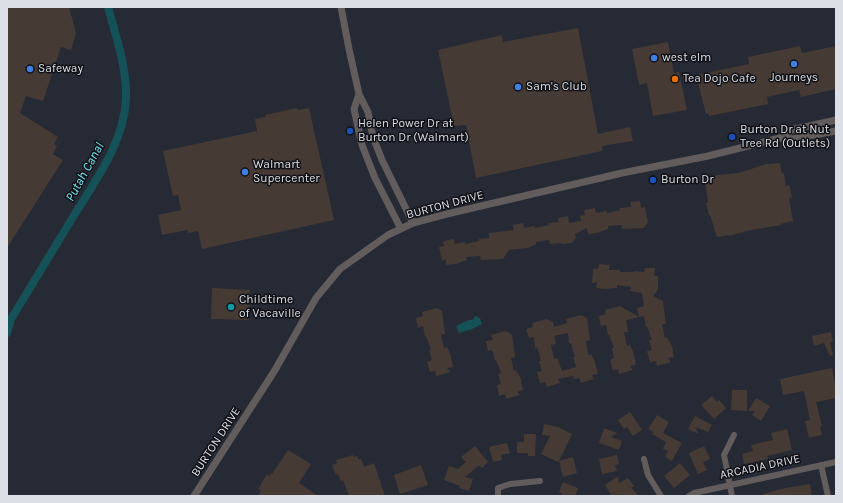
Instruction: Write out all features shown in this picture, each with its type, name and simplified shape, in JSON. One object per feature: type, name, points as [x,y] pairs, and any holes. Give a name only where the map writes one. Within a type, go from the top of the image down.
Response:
[{"type":"street","points":[[341,7],[359,94],[368,112],[373,136],[382,160],[413,223]]},
{"type":"street","points":[[359,94],[354,110],[362,145],[375,178],[401,229]]},
{"type":"street","name":"BURTON DRIVE","points":[[784,137],[790,130],[836,120]]},
{"type":"street","name":"BURTON DRIVE","points":[[194,496],[275,370],[312,305],[330,280],[351,260],[388,235],[413,223],[622,173],[708,156],[784,137],[792,139],[836,131]]},
{"type":"street","points":[[732,496],[724,455],[734,435]]},
{"type":"street","points":[[644,459],[648,475],[661,496]]},
{"type":"street","name":"ARCADIA DRIVE","points":[[689,496],[694,493],[836,462]]},
{"type":"street","points":[[821,465],[828,496]]},
{"type":"street","points":[[498,496],[498,488],[510,484],[540,481]]},
{"type":"water","points":[[477,316],[480,318],[482,324],[459,333],[456,326],[474,319],[474,317]]},
{"type":"building","points":[[7,7],[69,7],[76,33],[71,50],[61,47],[43,101],[26,96],[20,113],[58,137],[54,144],[57,146],[53,154],[63,160],[7,248]]},
{"type":"building","name":"Sam's Club","points":[[578,28],[598,134],[630,127],[633,141],[602,146],[602,151],[476,178],[466,125],[454,126],[438,50],[502,35],[503,42]]},
{"type":"building","points":[[668,42],[674,73],[679,72],[687,110],[653,116],[647,83],[639,85],[632,49]]},
{"type":"building","points":[[800,46],[802,53],[836,46],[836,89],[801,97],[799,90],[767,97],[768,104],[709,116],[708,113],[706,114],[696,75],[749,64],[748,57]]},
{"type":"building","name":"Walmart Supercenter","points":[[297,108],[298,110],[309,108],[334,220],[202,249],[198,231],[188,233],[187,230],[162,235],[158,215],[181,210],[178,195],[173,196],[163,151],[257,131],[255,119],[266,117],[265,115]]},
{"type":"building","points":[[780,163],[782,174],[784,173],[786,186],[789,185],[792,197],[789,198],[793,221],[729,236],[717,237],[706,203],[708,203],[705,179],[718,175],[739,173],[766,164]]},
{"type":"building","points":[[640,201],[641,208],[645,207],[648,222],[644,228],[622,229],[621,225],[608,226],[608,229],[597,233],[588,234],[587,228],[575,234],[576,238],[572,243],[550,244],[549,240],[536,242],[536,244],[528,248],[509,250],[503,259],[481,260],[480,256],[466,257],[467,260],[456,264],[446,265],[446,259],[442,261],[439,247],[444,246],[443,241],[454,239],[455,244],[465,242],[465,244],[479,241],[479,239],[489,238],[489,233],[514,230],[513,225],[523,223],[524,228],[535,226],[535,228],[549,225],[548,223],[559,222],[558,218],[568,216],[569,223],[581,221],[580,216],[585,215],[584,210],[595,208],[596,213],[606,211],[607,213],[620,210],[620,208],[631,207],[630,202]]},
{"type":"building","points":[[599,264],[610,265],[609,270],[620,270],[620,272],[644,272],[645,268],[655,268],[654,276],[658,276],[658,287],[653,296],[663,301],[666,324],[662,324],[665,338],[667,337],[672,346],[674,357],[668,358],[671,362],[657,366],[656,361],[650,362],[647,351],[652,350],[649,340],[652,340],[647,326],[646,327],[644,316],[626,320],[628,332],[624,332],[627,346],[630,345],[634,354],[636,365],[630,366],[633,370],[619,374],[618,369],[613,370],[610,360],[614,358],[612,348],[614,348],[608,335],[606,325],[601,326],[599,316],[606,314],[605,310],[620,306],[639,317],[637,308],[644,306],[642,293],[630,291],[631,287],[617,285],[617,288],[596,288],[597,282],[592,283],[593,269],[598,269]]},
{"type":"building","name":"Childtime of Vacaville","points":[[212,288],[250,290],[249,320],[211,319]]},
{"type":"building","points":[[437,308],[442,311],[445,334],[441,334],[444,348],[447,347],[451,356],[453,367],[447,368],[450,372],[436,376],[435,371],[430,372],[427,362],[432,360],[429,350],[431,350],[426,336],[425,337],[423,326],[418,328],[416,318],[423,316],[422,312]]},
{"type":"building","points":[[581,315],[587,318],[590,340],[586,341],[588,355],[591,354],[598,374],[592,375],[594,379],[581,383],[579,378],[574,379],[573,376],[558,379],[560,383],[547,387],[545,382],[540,383],[537,372],[542,371],[539,361],[541,361],[537,347],[535,348],[534,337],[529,338],[526,329],[533,327],[532,323],[547,319],[553,322],[554,327],[567,323],[566,319]],"holes":[[[568,333],[569,343],[571,343],[576,367],[562,371],[557,358],[554,359],[551,345],[556,344],[554,336]]]},
{"type":"building","points":[[506,331],[512,335],[515,357],[511,358],[514,371],[516,370],[521,379],[523,390],[517,392],[520,395],[506,399],[505,394],[499,396],[497,385],[501,384],[498,374],[501,373],[492,350],[488,351],[486,341],[493,340],[491,335]]},
{"type":"building","points":[[831,332],[833,342],[830,342],[833,355],[830,356],[824,343],[814,346],[812,336]]},
{"type":"building","points":[[832,368],[836,398],[816,402],[822,426],[820,427],[822,435],[809,438],[805,421],[810,420],[804,391],[783,395],[780,379]]},
{"type":"building","points":[[732,390],[747,390],[747,411],[731,410]]},
{"type":"building","points":[[712,396],[717,402],[719,400],[726,408],[714,419],[701,405]]},
{"type":"building","points":[[756,398],[770,406],[761,421],[752,415],[755,411],[748,411]]},
{"type":"building","points":[[630,412],[642,430],[633,436],[627,427],[624,429],[618,420]]},
{"type":"building","points":[[657,415],[669,422],[663,433],[682,443],[672,461],[665,457],[668,451],[663,449],[666,442],[652,434],[654,432],[648,429]]},
{"type":"building","points":[[695,416],[712,425],[708,432],[695,427],[699,434],[688,429]]},
{"type":"building","points":[[544,424],[558,427],[572,434],[558,462],[541,454],[550,436],[542,435]]},
{"type":"building","points":[[604,428],[617,433],[611,437],[622,441],[619,450],[599,443]]},
{"type":"building","points":[[787,429],[792,450],[767,456],[768,459],[744,464],[742,454],[753,451],[751,445],[773,440],[771,433]]},
{"type":"building","points":[[524,434],[536,434],[535,456],[528,456],[528,453],[517,453],[517,442],[524,442]]},
{"type":"building","points":[[507,443],[510,453],[501,455],[502,460],[493,462],[489,447]]},
{"type":"building","points":[[475,446],[488,462],[482,468],[478,466],[465,477],[473,479],[469,491],[459,488],[460,486],[444,480],[449,466],[458,469],[466,462],[461,457]]},
{"type":"building","points":[[704,446],[710,459],[703,462],[707,470],[698,474],[689,453]]},
{"type":"building","points":[[288,450],[311,464],[299,483],[318,496],[262,496],[259,494],[261,490],[258,489],[267,474],[269,476],[271,473],[272,474]]},
{"type":"building","points":[[353,455],[354,457],[357,456],[358,459],[361,459],[364,467],[374,463],[385,496],[349,496],[343,480],[341,481],[338,474],[336,475],[332,465],[337,463],[336,460]]},
{"type":"building","points":[[617,455],[619,464],[615,465],[617,471],[602,474],[599,459]]},
{"type":"building","points":[[573,457],[577,473],[563,477],[559,461]]},
{"type":"building","points":[[680,463],[690,475],[674,488],[664,476]]},
{"type":"building","points":[[421,465],[428,485],[400,494],[394,475]]},
{"type":"building","points":[[618,476],[619,483],[628,478],[634,486],[631,488],[639,496],[612,496],[605,485]]},
{"type":"building","points":[[563,482],[578,488],[575,496],[561,496],[562,493],[559,492]]},
{"type":"building","points":[[810,484],[812,496],[763,496],[763,494],[785,488]]},
{"type":"waterway","name":"Putah Canal","points":[[7,333],[11,319],[99,175],[120,131],[126,99],[125,75],[108,7]]},
{"type":"place","name":"west elm","points":[[654,58]]},
{"type":"place","name":"Journeys","points":[[794,64]]},
{"type":"place","name":"Safeway","points":[[30,69]]},
{"type":"place","name":"Tea Dojo Cafe","points":[[675,79]]},
{"type":"place","name":"Sam's Club","points":[[518,87]]},
{"type":"place","name":"Helen Power Dr at Burton Dr (Walmart)","points":[[350,131]]},
{"type":"place","name":"Burton Dr at Nut Tree Rd (Outlets)","points":[[732,137]]},
{"type":"place","name":"Walmart Supercenter","points":[[245,172]]},
{"type":"place","name":"Burton Dr","points":[[653,180]]},
{"type":"place","name":"Childtime of Vacaville","points":[[231,307]]}]
